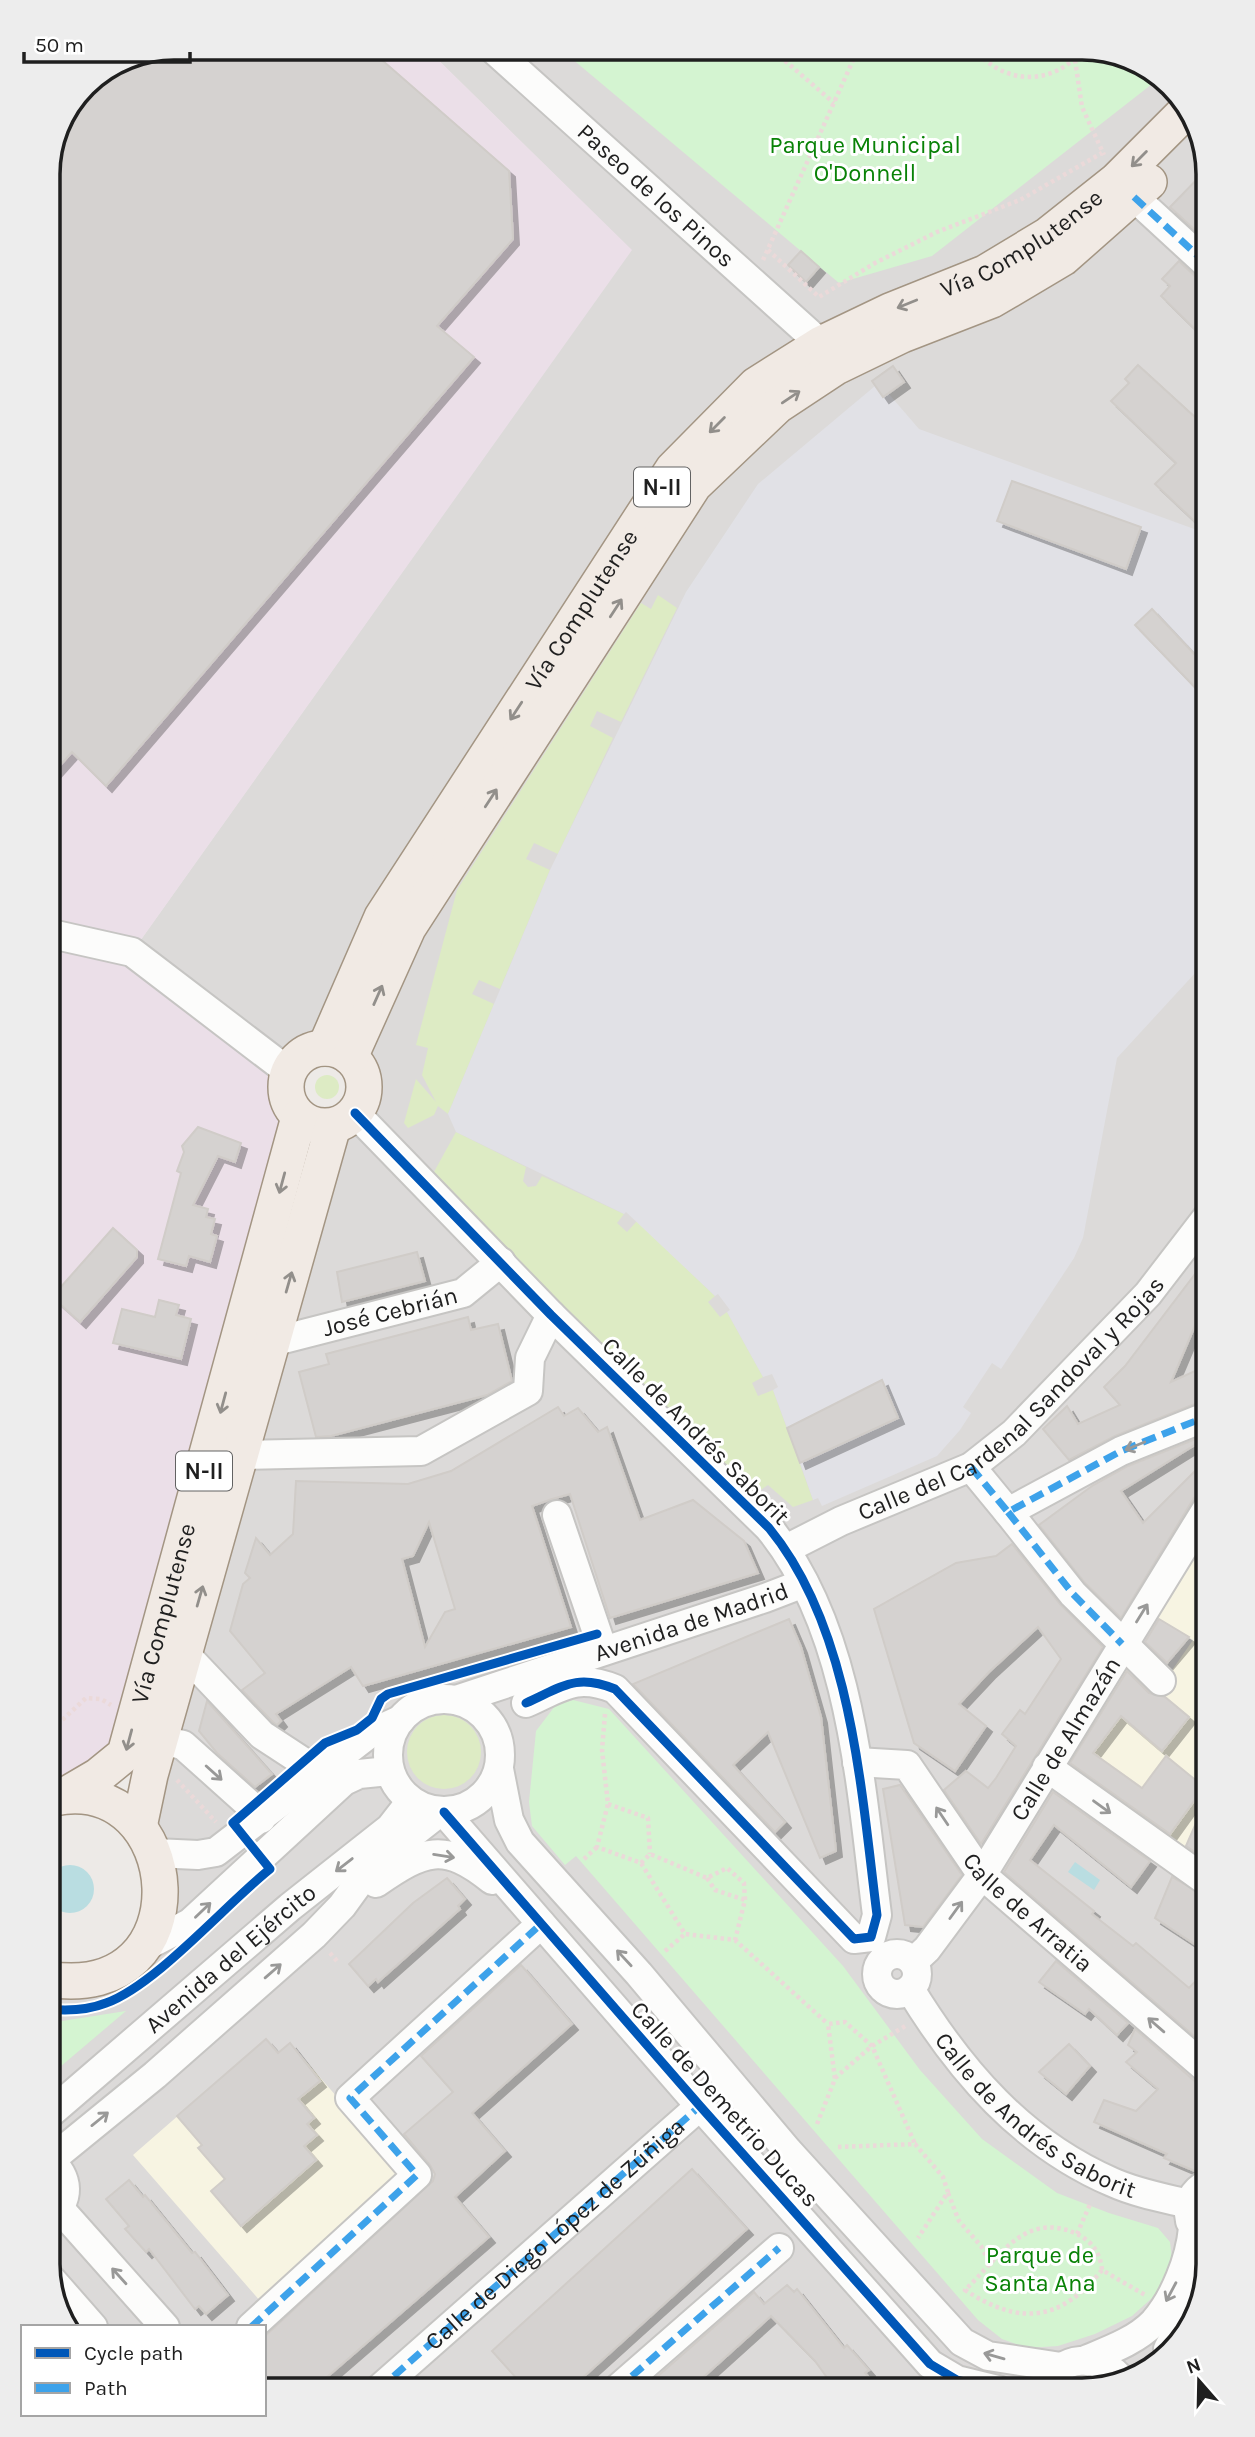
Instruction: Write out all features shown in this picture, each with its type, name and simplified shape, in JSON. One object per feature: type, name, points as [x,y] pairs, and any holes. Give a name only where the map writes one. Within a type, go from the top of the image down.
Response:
[{"type":"main road","name":"Vía Complutense","points":[[338,1052],[382,917],[673,469],[756,385],[821,344],[890,311],[985,273],[1048,235],[1116,181],[1180,117]]},
{"type":"main road","name":"Vía Complutense","points":[[338,1052],[408,928],[694,485],[777,406],[836,367],[902,335],[992,300],[1063,258],[1134,197],[1190,140]]},
{"type":"main road","points":[[338,1052],[302,1056],[289,1072],[286,1095],[299,1117],[309,1123],[344,1119]]},
{"type":"main road","name":"N-II","points":[[338,1052],[364,1080],[362,1100],[344,1119]]},
{"type":"main road","name":"Vía Complutense","points":[[60,1795],[98,1776],[125,1754],[299,1117]]},
{"type":"main road","name":"Vía Complutense","points":[[147,1840],[160,1740],[272,1342],[344,1119]]},
{"type":"main road","name":"N-II","points":[[60,1797],[96,1800],[120,1811],[147,1840],[162,1883],[161,1902],[146,1946]]},
{"type":"main road","points":[[60,1981],[70,1983],[99,1978],[124,1965],[146,1946]]},
{"type":"street","name":"Paseo de los Pinos","points":[[505,60],[821,344]]},
{"type":"street","points":[[1134,197],[1196,254]]},
{"type":"street","points":[[60,936],[132,952],[289,1072]]},
{"type":"street","name":"Calle de Andrés Saborit","points":[[344,1119],[501,1262],[551,1315],[761,1519],[786,1549],[804,1583],[835,1665],[857,1762],[877,1915],[871,1937],[854,1939],[615,1689],[592,1679],[569,1684],[526,1703]]},
{"type":"street","name":"Calle del Cardenal Sandoval y Rojas","points":[[786,1549],[841,1521],[971,1466],[1014,1433],[1138,1304],[1196,1222]]},
{"type":"street","name":"José Cebrián","points":[[272,1342],[463,1293],[501,1262]]},
{"type":"street","points":[[239,1455],[421,1451],[528,1391],[530,1359],[551,1315]]},
{"type":"street","points":[[1008,1512],[1121,1451],[1196,1421]]},
{"type":"street","points":[[971,1466],[1073,1594],[1161,1681]]},
{"type":"street","points":[[557,1515],[591,1654]]},
{"type":"street","name":"Calle de Almazán","points":[[911,1975],[982,1875],[1196,1526]]},
{"type":"street","name":"Avenida de Madrid","points":[[456,1700],[804,1583]]},
{"type":"street","points":[[184,1653],[262,1735],[317,1771]]},
{"type":"street","name":"Avenida de Madrid","points":[[499,1757],[526,1703],[550,1678],[591,1654]]},
{"type":"street","points":[[147,1840],[198,1855],[216,1852],[261,1819],[317,1771],[369,1734],[400,1720],[425,1702],[456,1700],[485,1716],[499,1757],[491,1786],[479,1800],[463,1809],[443,1812],[411,1801],[394,1783],[389,1771],[387,1753],[391,1735],[400,1720]]},
{"type":"street","points":[[160,1740],[183,1745],[250,1805],[261,1819]]},
{"type":"street","name":"Calle de Demetrio Ducas","points":[[499,1757],[509,1820],[520,1842],[639,1974],[788,2151],[936,2316],[962,2342],[988,2356],[1061,2367]]},
{"type":"street","name":"Calle de Arratia","points":[[857,1762],[907,1765],[982,1875],[1196,2060]]},
{"type":"street","points":[[1047,1767],[1196,1873]]},
{"type":"street","points":[[146,1946],[190,1923],[344,1781],[359,1774],[389,1771]]},
{"type":"street","name":"Avenida del Ejército","points":[[60,2105],[290,1907],[390,1828],[411,1801]]},
{"type":"street","name":"Calle de Demetrio Ducas","points":[[443,1812],[700,2106],[931,2377]]},
{"type":"street","name":"Avenida del Ejército","points":[[60,2150],[155,2075],[314,1935],[342,1906],[371,1866],[443,1812]]},
{"type":"street","name":"Avenida del Ejército","points":[[342,1906],[408,1861],[438,1853],[469,1862],[534,1917]]},
{"type":"street","points":[[253,2325],[417,2175],[350,2098],[534,1917]]},
{"type":"street","name":"Calle de Andrés Saborit","points":[[911,1975],[925,2014],[969,2075],[1009,2117],[1042,2142],[1111,2182],[1196,2224]]},
{"type":"street","name":"Calle de Diego López de Zúñiga","points":[[392,2377],[700,2106]]},
{"type":"street","points":[[60,2171],[63,2174],[65,2192],[60,2202]]},
{"type":"street","points":[[60,2219],[162,2325]]},
{"type":"street","points":[[1053,2378],[1061,2367],[1088,2359],[1135,2337],[1154,2321],[1191,2250],[1196,2228]]},
{"type":"street","points":[[630,2378],[779,2248]]},
{"type":"street","points":[[64,2294],[91,2325]]},
{"type":"street","points":[[1088,2359],[1109,2367],[1114,2372]]},
{"type":"path","points":[[784,60],[834,103]]},
{"type":"path","points":[[853,60],[768,250],[819,297],[875,263],[937,232],[1020,200],[1102,153],[1082,107],[1075,60],[1058,71],[1039,77],[1019,77],[1000,71],[984,60]]},
{"type":"path","points":[[584,1859],[597,1847],[608,1804],[602,1750],[605,1714],[612,1710]]},
{"type":"path","points":[[608,1804],[648,1818],[650,1854],[641,1863]]},
{"type":"path","points":[[597,1847],[641,1863],[685,1934]]},
{"type":"path","points":[[650,1854],[707,1878],[715,1890],[746,1900]]},
{"type":"path","points":[[707,1878],[727,1868],[744,1883],[746,1900],[735,1940]]},
{"type":"path","points":[[665,1951],[685,1934],[735,1940],[828,2024],[835,2078]]},
{"type":"path","points":[[817,2124],[835,2078],[872,2046],[925,2014]]},
{"type":"path","points":[[828,2024],[845,2022],[872,2046],[915,2144],[943,2177],[959,2221],[981,2246],[991,2266]]},
{"type":"path","points":[[838,2147],[915,2144]]},
{"type":"path","points":[[918,2238],[948,2192]]},
{"type":"path","points":[[1077,2234],[1091,2202]]},
{"type":"path","points":[[1043,2225],[1077,2234],[1091,2242],[1100,2257],[1102,2270],[1083,2294],[1052,2312],[1019,2315],[987,2304],[965,2290],[1030,2229],[1043,2225]]},
{"type":"path","points":[[1102,2270],[1152,2298]]},
{"type":"shaded area","points":[[158,60],[438,60],[632,250],[133,951],[287,1079],[287,1095],[293,1110],[125,1754],[60,1792],[60,166],[63,144],[71,123],[83,104],[98,88],[116,75]]},
{"type":"shaded area","points":[[438,60],[1089,60],[1132,71],[1162,93],[1172,104],[1187,130],[1196,173],[1196,2264],[1193,2286],[1184,2314],[1157,2349],[1125,2369],[1082,2378],[266,2377],[266,2325],[78,2325],[68,2307],[60,2264],[60,1975],[146,1946],[139,1827],[333,1126],[359,1107],[365,1091],[359,1067],[309,1052],[296,1061],[132,952],[631,250]]},
{"type":"shaded area","points":[[875,386],[883,397],[888,393],[919,429],[1196,530],[1196,656],[1152,609],[1135,625],[1196,689],[1196,972],[1117,1058],[1083,1238],[1074,1258],[1001,1369],[992,1363],[963,1407],[971,1413],[960,1430],[937,1456],[822,1506],[818,1498],[813,1500],[800,1463],[898,1418],[882,1380],[787,1428],[773,1390],[778,1387],[772,1374],[763,1377],[727,1312],[730,1310],[718,1294],[715,1296],[626,1212],[624,1214],[456,1132],[448,1114],[550,870],[686,592],[758,484]]},
{"type":"shaded area","points":[[1196,1554],[1196,1859],[1059,1763],[1125,1664],[1168,1676],[1193,1640],[1153,1616]]},
{"type":"shaded area","points":[[266,2039],[278,2053],[290,2043],[406,2176],[261,2302],[133,2155]]},
{"type":"green space","name":"Parque Municipal O'Donnell","points":[[573,60],[1089,60],[1132,71],[1152,84],[932,256],[839,283]]},
{"type":"green space","points":[[658,595],[677,608],[621,722],[597,711],[590,726],[613,738],[558,854],[534,843],[526,859],[550,870],[500,989],[479,980],[472,994],[494,1004],[448,1114],[438,1106],[434,1115],[408,1128],[404,1123],[416,1079],[436,1102],[422,1075],[428,1048],[416,1045],[457,890],[641,603],[651,609]]},
{"type":"green space","points":[[327,1075],[338,1082],[339,1087],[332,1098],[327,1099],[316,1092],[315,1087],[322,1076]]},
{"type":"green space","points":[[456,1132],[526,1167],[523,1181],[528,1187],[536,1186],[542,1176],[624,1214],[617,1223],[627,1232],[637,1221],[715,1296],[708,1302],[720,1317],[727,1312],[763,1377],[752,1383],[758,1396],[773,1390],[813,1500],[793,1507],[768,1485],[747,1499],[429,1181]]},
{"type":"green space","name":"Parque de Santa Ana","points":[[573,1700],[609,1709],[843,1966],[920,2070],[982,2139],[1057,2193],[1158,2228],[1170,2242],[1172,2259],[1166,2279],[1152,2298],[1132,2316],[1095,2334],[1058,2346],[1027,2348],[1002,2339],[978,2320],[576,1856],[565,1865],[532,1826],[529,1802],[536,1731],[555,1706]]},
{"type":"green space","points":[[444,1715],[458,1718],[470,1726],[478,1738],[481,1752],[478,1766],[470,1778],[458,1786],[444,1789],[430,1786],[418,1778],[410,1766],[407,1752],[410,1738],[418,1726],[430,1718]]},
{"type":"green space","points":[[126,2011],[60,2067],[62,2021]]},
{"type":"water","points":[[1075,1862],[1100,1880],[1094,1890],[1068,1872]]},
{"type":"water","points":[[70,1865],[79,1867],[87,1872],[94,1889],[87,1906],[70,1913],[60,1910],[60,1868]]},
{"type":"building","points":[[158,60],[382,60],[509,171],[513,239],[437,326],[474,357],[106,786],[72,752],[60,765],[60,166],[63,144],[71,123],[83,104],[98,88],[116,75]]},
{"type":"building","points":[[1196,180],[1196,231],[1170,207]]},
{"type":"building","points":[[801,251],[819,267],[806,282],[788,265]]},
{"type":"building","points":[[1179,261],[1196,277],[1196,330],[1161,296],[1170,286],[1162,279]]},
{"type":"building","points":[[1138,365],[1196,418],[1196,523],[1155,484],[1176,463],[1111,401],[1129,383],[1125,379]]},
{"type":"building","points":[[893,366],[904,382],[883,397],[872,381]]},
{"type":"building","points":[[1012,481],[1141,527],[1126,569],[997,521]]},
{"type":"building","points":[[1152,609],[1196,656],[1196,689],[1135,625]]},
{"type":"building","points":[[198,1127],[241,1143],[235,1162],[218,1156],[193,1205],[208,1209],[206,1217],[215,1219],[211,1234],[217,1236],[210,1262],[189,1256],[186,1266],[158,1259],[181,1173],[177,1171],[184,1152],[182,1146]]},
{"type":"building","points":[[113,1228],[137,1250],[137,1257],[80,1322],[60,1304],[60,1288]]},
{"type":"building","points":[[417,1252],[425,1281],[342,1302],[337,1272]]},
{"type":"building","points":[[1196,1273],[1196,1323],[1171,1382],[1196,1371],[1196,1404],[1115,1436],[1069,1460],[1043,1429],[1067,1406],[1078,1424],[1120,1405],[1104,1387],[1125,1366]]},
{"type":"building","points":[[159,1300],[179,1305],[176,1315],[191,1319],[181,1359],[113,1343],[122,1309],[155,1317]]},
{"type":"building","points":[[468,1317],[471,1330],[498,1324],[512,1381],[487,1395],[331,1436],[316,1437],[299,1372],[329,1364],[326,1354]]},
{"type":"building","points":[[882,1380],[898,1418],[800,1463],[787,1428]]},
{"type":"building","points":[[558,1407],[564,1416],[578,1408],[598,1432],[607,1427],[640,1520],[693,1500],[744,1541],[758,1573],[610,1618],[570,1494],[552,1499],[532,1506],[571,1627],[363,1686],[351,1667],[276,1714],[281,1721],[277,1725],[242,1690],[265,1673],[230,1631],[243,1584],[250,1578],[245,1573],[256,1538],[270,1555],[293,1534],[296,1481],[408,1484],[451,1471]],"holes":[[[429,1522],[455,1609],[445,1612],[425,1647],[402,1559],[413,1556]]]},
{"type":"building","points":[[1196,1439],[1196,1444],[1121,1491],[1143,1523],[1196,1470],[1196,1496],[1121,1618],[1085,1583],[1039,1525],[1092,1486],[1128,1466]]},
{"type":"building","points":[[1012,1544],[1060,1604],[1103,1647],[981,1844],[944,1790],[966,1771],[988,1788],[1016,1746],[1002,1734],[1020,1710],[1025,1714],[1061,1659],[1038,1627],[989,1672],[959,1704],[986,1726],[955,1771],[914,1743],[874,1609],[956,1563],[996,1556]]},
{"type":"building","points":[[789,1619],[801,1647],[821,1717],[836,1851],[820,1858],[768,1732],[733,1765],[785,1822],[775,1832],[633,1684]]},
{"type":"building","points":[[1159,1619],[1189,1637],[1167,1663],[1145,1642]]},
{"type":"building","points":[[1127,1671],[1149,1693],[1165,1697],[1189,1717],[1162,1751],[1121,1716],[1093,1753],[1142,1788],[1166,1756],[1196,1780],[1196,1798],[1170,1834],[1070,1763]]},
{"type":"building","points":[[207,1701],[272,1774],[255,1787],[217,1753],[199,1731]]},
{"type":"building","points":[[900,1785],[962,1875],[923,1927],[905,1925],[883,1789]]},
{"type":"building","points":[[1053,1792],[1150,1861],[1131,1887],[1054,1825],[1030,1860],[1094,1911],[1092,1914],[1133,1946],[1136,1943],[1189,1988],[1196,1981],[1196,2038],[1004,1872]]},
{"type":"building","points":[[1196,1823],[1196,1853],[1186,1846]]},
{"type":"building","points":[[1172,1877],[1196,1891],[1196,1945],[1155,1918]]},
{"type":"building","points":[[447,1878],[465,1899],[458,1906],[460,1909],[378,1982],[376,1979],[368,1986],[349,1964],[413,1903]]},
{"type":"building","points":[[1056,1961],[1128,2023],[1117,2035],[1089,2009],[1085,2014],[1039,1982]]},
{"type":"building","points":[[521,1965],[572,2024],[472,2113],[505,2151],[455,2197],[489,2237],[327,2377],[266,2377],[266,2335],[433,2181],[435,2174],[430,2165],[404,2134],[453,2092],[421,2056]]},
{"type":"building","points":[[1135,2029],[1196,2082],[1195,2171],[1164,2158],[1167,2154],[1094,2122],[1104,2100],[1136,2111],[1158,2089],[1126,2062],[1137,2052],[1128,2045]]},
{"type":"building","points":[[266,2039],[278,2053],[290,2043],[320,2081],[298,2099],[314,2118],[307,2124],[317,2135],[304,2146],[316,2160],[241,2226],[211,2191],[225,2179],[198,2148],[202,2145],[177,2116]]},
{"type":"building","points":[[1069,2044],[1090,2066],[1066,2094],[1039,2072]]},
{"type":"building","points":[[692,2169],[747,2229],[583,2377],[516,2377],[492,2351]]},
{"type":"building","points":[[129,2180],[143,2197],[145,2195],[192,2253],[195,2252],[228,2295],[206,2314],[199,2306],[195,2309],[149,2249],[146,2252],[125,2229],[129,2226],[106,2199]]},
{"type":"building","points":[[787,2285],[794,2292],[797,2289],[844,2348],[847,2345],[869,2370],[865,2373],[869,2378],[827,2378],[815,2361],[771,2316],[703,2378],[656,2378],[754,2292],[764,2304]]},
{"type":"marked path","points":[[1134,197],[1196,254]]},
{"type":"marked path","points":[[971,1467],[1008,1512],[1121,1451],[1196,1421]]},
{"type":"marked path","points":[[1008,1512],[1073,1594],[1122,1644]]},
{"type":"marked path","points":[[253,2325],[417,2175],[350,2098],[541,1924]]},
{"type":"marked path","points":[[392,2377],[700,2106]]},
{"type":"marked path","points":[[630,2378],[779,2248]]},
{"type":"cycle path","points":[[355,1113],[551,1315],[769,1528],[797,1568],[819,1614],[848,1712],[858,1764],[877,1915],[871,1937],[854,1939],[615,1689],[601,1684],[579,1682],[560,1687],[526,1703]]},
{"type":"cycle path","points":[[60,2010],[92,2007],[126,1994],[190,1943],[270,1869],[233,1823],[325,1743],[357,1730],[372,1718],[381,1699],[388,1694],[597,1634]]},
{"type":"cycle path","points":[[444,1812],[700,2106],[930,2364],[953,2378]]}]
